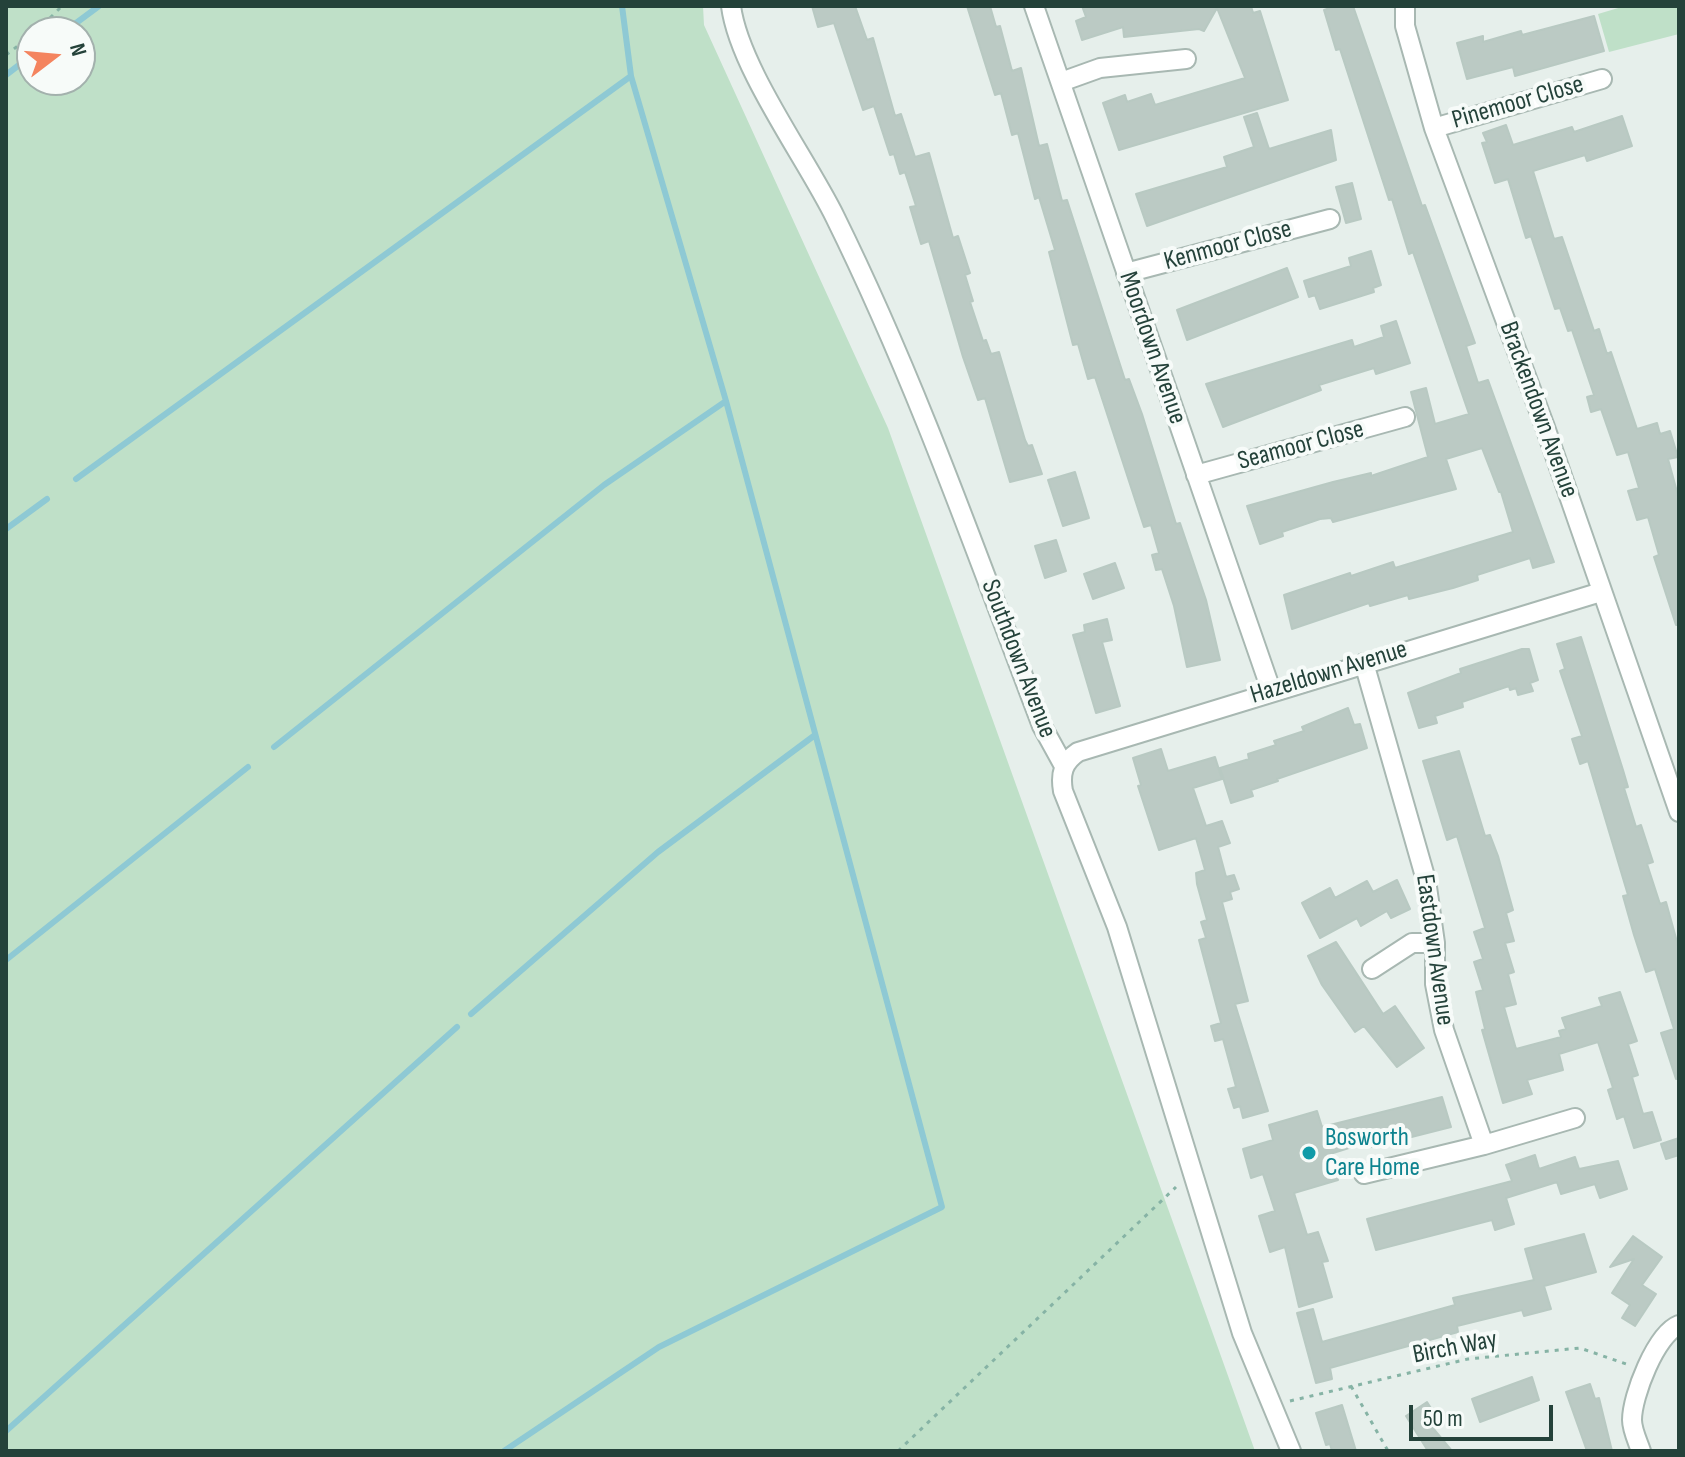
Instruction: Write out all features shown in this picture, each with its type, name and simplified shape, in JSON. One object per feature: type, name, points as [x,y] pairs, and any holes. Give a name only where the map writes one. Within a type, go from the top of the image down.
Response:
[{"type":"street","name":"Southdown Avenue","points":[[731,6],[732,18],[762,85],[834,215],[896,353],[930,432],[1046,735],[1064,766],[1061,776],[1063,791],[1117,927],[1242,1333],[1291,1451]]},
{"type":"street","name":"Moordown Avenue","points":[[1034,6],[1271,690]]},
{"type":"street","name":"Brackendown Avenue","points":[[1405,6],[1405,26],[1434,128],[1545,427],[1679,812]]},
{"type":"street","points":[[1061,82],[1100,68],[1186,59]]},
{"type":"street","name":"Pinemoor Close","points":[[1434,128],[1602,79]]},
{"type":"street","name":"Kenmoor Close","points":[[1126,273],[1330,219]]},
{"type":"street","name":"Seamoor Close","points":[[1196,475],[1405,417]]},
{"type":"street","name":"Hazeldown Avenue","points":[[1064,766],[1078,752],[1271,690],[1601,592]]},
{"type":"street","name":"Eastdown Avenue","points":[[1364,663],[1426,880],[1435,943],[1435,984],[1444,1030],[1484,1145]]},
{"type":"street","points":[[1372,969],[1412,943],[1435,943]]},
{"type":"street","points":[[1364,1174],[1484,1145],[1575,1118]]},
{"type":"street","points":[[1641,1451],[1632,1422],[1644,1370],[1671,1328],[1679,1325]]},
{"type":"path","points":[[898,1451],[1174,1188],[1194,1179]]},
{"type":"path","name":"Birch Way","points":[[1273,1407],[1468,1359],[1580,1348],[1644,1370]]},
{"type":"path","points":[[1351,1386],[1388,1451]]},
{"type":"green space","points":[[6,6],[703,6],[704,25],[888,428],[1255,1451],[6,1451]]},
{"type":"green space","points":[[1625,6],[1679,6],[1679,34],[1609,52],[1598,14]]},
{"type":"building","points":[[812,6],[855,6],[867,40],[873,38],[895,116],[901,114],[915,157],[929,153],[953,238],[958,236],[970,273],[965,275],[973,301],[970,302],[983,341],[986,340],[991,354],[999,352],[1025,440],[1028,446],[1032,445],[1042,474],[1010,482],[985,398],[978,400],[963,357],[929,241],[921,244],[910,207],[916,206],[905,172],[900,174],[894,154],[890,155],[874,106],[863,110],[834,23],[818,27]]},
{"type":"building","points":[[967,6],[990,6],[996,27],[1000,26],[1012,71],[1021,68],[1039,146],[1047,144],[1062,201],[1067,200],[1125,380],[1129,379],[1142,414],[1176,524],[1180,523],[1206,600],[1220,660],[1187,667],[1174,606],[1162,569],[1156,570],[1152,555],[1159,553],[1151,525],[1144,527],[1095,377],[1088,379],[1078,344],[1073,345],[1049,252],[1055,250],[1039,197],[1035,199],[1018,133],[1012,135],[1001,93],[995,95]]},
{"type":"building","points":[[1082,6],[1251,6],[1253,13],[1260,11],[1288,100],[1119,150],[1103,103],[1125,95],[1127,102],[1151,94],[1155,105],[1245,78],[1217,8],[1204,31],[1124,37],[1123,27],[1082,40],[1076,21],[1086,17]]},
{"type":"building","points":[[1353,6],[1422,206],[1425,205],[1475,343],[1466,346],[1478,383],[1488,380],[1554,562],[1533,568],[1530,558],[1477,575],[1478,580],[1453,588],[1409,599],[1408,595],[1370,606],[1369,603],[1292,629],[1284,595],[1350,573],[1351,576],[1393,562],[1395,568],[1513,532],[1501,492],[1482,448],[1446,459],[1456,489],[1333,522],[1331,518],[1320,519],[1282,532],[1283,536],[1260,544],[1247,506],[1333,482],[1371,473],[1371,476],[1428,457],[1411,392],[1426,388],[1435,424],[1469,414],[1413,252],[1409,254],[1392,199],[1389,200],[1340,49],[1336,50],[1324,10]]},
{"type":"building","points":[[1594,16],[1604,51],[1515,76],[1513,67],[1467,79],[1457,43],[1483,36],[1483,42],[1521,31],[1522,35]]},
{"type":"building","points":[[1257,113],[1269,149],[1331,130],[1336,160],[1147,226],[1136,194],[1227,167],[1224,157],[1254,147],[1244,117]]},
{"type":"building","points":[[1622,116],[1632,146],[1587,161],[1585,155],[1533,171],[1554,239],[1562,237],[1594,331],[1599,329],[1607,354],[1611,352],[1637,429],[1657,423],[1660,434],[1670,431],[1678,457],[1668,459],[1679,499],[1679,625],[1676,625],[1654,557],[1659,555],[1648,517],[1637,520],[1628,491],[1639,488],[1628,452],[1617,455],[1601,409],[1591,412],[1587,397],[1594,395],[1572,330],[1568,331],[1560,308],[1555,309],[1531,236],[1526,238],[1508,179],[1495,183],[1482,143],[1487,142],[1483,133],[1506,125],[1513,145],[1572,127],[1574,132]]},
{"type":"building","points":[[1352,183],[1361,219],[1346,223],[1336,187]]},
{"type":"building","points":[[1371,251],[1381,285],[1373,288],[1374,292],[1320,309],[1315,295],[1309,297],[1304,281],[1351,266],[1349,258]]},
{"type":"building","points":[[1287,268],[1298,297],[1187,340],[1177,310]]},
{"type":"building","points":[[1396,321],[1410,363],[1376,374],[1374,368],[1319,385],[1321,390],[1223,427],[1206,384],[1352,340],[1354,347],[1384,337],[1381,326]]},
{"type":"building","points":[[1075,472],[1089,518],[1063,526],[1048,480]]},
{"type":"building","points":[[1056,540],[1066,571],[1045,578],[1035,546]]},
{"type":"building","points":[[1115,563],[1124,588],[1093,599],[1084,574]]},
{"type":"building","points":[[1107,619],[1112,640],[1102,642],[1120,706],[1096,713],[1073,635],[1085,632],[1084,625]]},
{"type":"building","points":[[1581,637],[1628,787],[1624,788],[1636,827],[1641,825],[1653,862],[1647,864],[1660,904],[1666,902],[1679,949],[1679,1078],[1676,1079],[1661,1033],[1674,1029],[1655,969],[1646,972],[1634,935],[1623,896],[1628,895],[1588,761],[1580,764],[1572,739],[1582,736],[1560,671],[1565,669],[1557,644]]},
{"type":"building","points":[[1529,649],[1538,680],[1530,683],[1533,691],[1518,695],[1516,688],[1510,690],[1509,686],[1462,702],[1463,707],[1435,716],[1437,723],[1419,728],[1408,693],[1461,673],[1460,669]]},
{"type":"building","points":[[1348,708],[1354,725],[1360,724],[1367,748],[1277,779],[1251,790],[1253,796],[1231,803],[1220,768],[1249,759],[1248,754],[1276,745],[1274,741],[1304,731],[1302,727]]},
{"type":"building","points":[[1161,749],[1168,771],[1215,757],[1222,779],[1193,788],[1206,826],[1222,821],[1230,843],[1218,847],[1226,877],[1234,875],[1239,889],[1230,892],[1232,899],[1222,902],[1248,1001],[1235,1004],[1268,1111],[1243,1118],[1240,1106],[1234,1108],[1228,1089],[1236,1087],[1223,1039],[1215,1041],[1211,1026],[1221,1023],[1199,940],[1206,938],[1201,922],[1207,920],[1197,884],[1196,873],[1205,870],[1196,838],[1159,850],[1138,786],[1141,785],[1133,758]]},
{"type":"building","points":[[1459,751],[1485,836],[1490,835],[1498,856],[1513,910],[1506,913],[1514,941],[1505,943],[1514,972],[1508,974],[1516,1004],[1504,1007],[1516,1049],[1561,1037],[1559,1031],[1566,1029],[1562,1018],[1602,1006],[1599,998],[1620,992],[1637,1041],[1628,1044],[1638,1075],[1632,1077],[1643,1114],[1652,1112],[1661,1140],[1634,1148],[1624,1116],[1617,1119],[1608,1090],[1613,1088],[1598,1042],[1559,1054],[1563,1070],[1527,1080],[1532,1094],[1503,1103],[1482,1030],[1485,1029],[1476,992],[1483,990],[1474,962],[1483,959],[1474,932],[1485,928],[1457,836],[1447,840],[1423,761]]},
{"type":"building","points":[[1397,880],[1410,909],[1391,918],[1387,911],[1361,926],[1357,918],[1320,938],[1302,903],[1330,888],[1335,898],[1367,881],[1373,892]]},
{"type":"building","points":[[1336,942],[1383,1014],[1395,1006],[1424,1048],[1397,1067],[1364,1026],[1355,1032],[1322,985],[1308,956]]},
{"type":"building","points":[[1442,1097],[1451,1127],[1372,1147],[1371,1141],[1330,1154],[1338,1180],[1294,1193],[1307,1235],[1318,1232],[1328,1261],[1322,1262],[1332,1297],[1299,1307],[1285,1247],[1270,1252],[1259,1216],[1275,1211],[1263,1174],[1251,1178],[1243,1149],[1273,1140],[1269,1125],[1317,1111],[1322,1127]]},
{"type":"building","points":[[1679,1138],[1679,1155],[1666,1159],[1661,1144]]},
{"type":"building","points":[[1535,1155],[1539,1169],[1575,1157],[1579,1169],[1618,1161],[1627,1189],[1600,1198],[1595,1184],[1561,1194],[1557,1182],[1506,1198],[1514,1224],[1495,1230],[1492,1220],[1376,1250],[1367,1219],[1512,1181],[1506,1165]]},
{"type":"building","points":[[1584,1234],[1596,1272],[1544,1286],[1551,1309],[1524,1316],[1522,1310],[1457,1326],[1458,1332],[1330,1368],[1332,1379],[1316,1383],[1297,1313],[1313,1309],[1322,1342],[1455,1305],[1453,1298],[1534,1280],[1525,1249]]},
{"type":"building","points":[[1633,1236],[1662,1257],[1642,1285],[1656,1294],[1635,1326],[1622,1318],[1630,1305],[1612,1293],[1634,1259],[1610,1267]]},
{"type":"building","points":[[1532,1377],[1539,1400],[1480,1422],[1472,1399]]},
{"type":"building","points":[[1590,1384],[1595,1399],[1599,1398],[1612,1451],[1587,1451],[1566,1392]]},
{"type":"building","points":[[1427,1402],[1440,1422],[1432,1427],[1452,1451],[1428,1451],[1406,1416]]},
{"type":"building","points":[[1342,1405],[1356,1451],[1332,1451],[1330,1444],[1326,1445],[1316,1413]]},
{"type":"waterway","points":[[86,16],[99,6]]},
{"type":"waterway","points":[[504,1451],[659,1347],[942,1207],[726,401],[631,76],[622,6]]},
{"type":"waterway","points":[[6,75],[16,67]]},
{"type":"waterway","points":[[76,479],[631,76]]},
{"type":"waterway","points":[[274,747],[604,485],[726,401]]},
{"type":"waterway","points":[[6,529],[47,499]]},
{"type":"waterway","points":[[471,1014],[658,852],[815,735]]},
{"type":"waterway","points":[[6,960],[248,767]]},
{"type":"waterway","points":[[6,1431],[457,1027]]},
{"type":"place","name":"Bosworth Care Home","points":[[1309,1153]]}]
